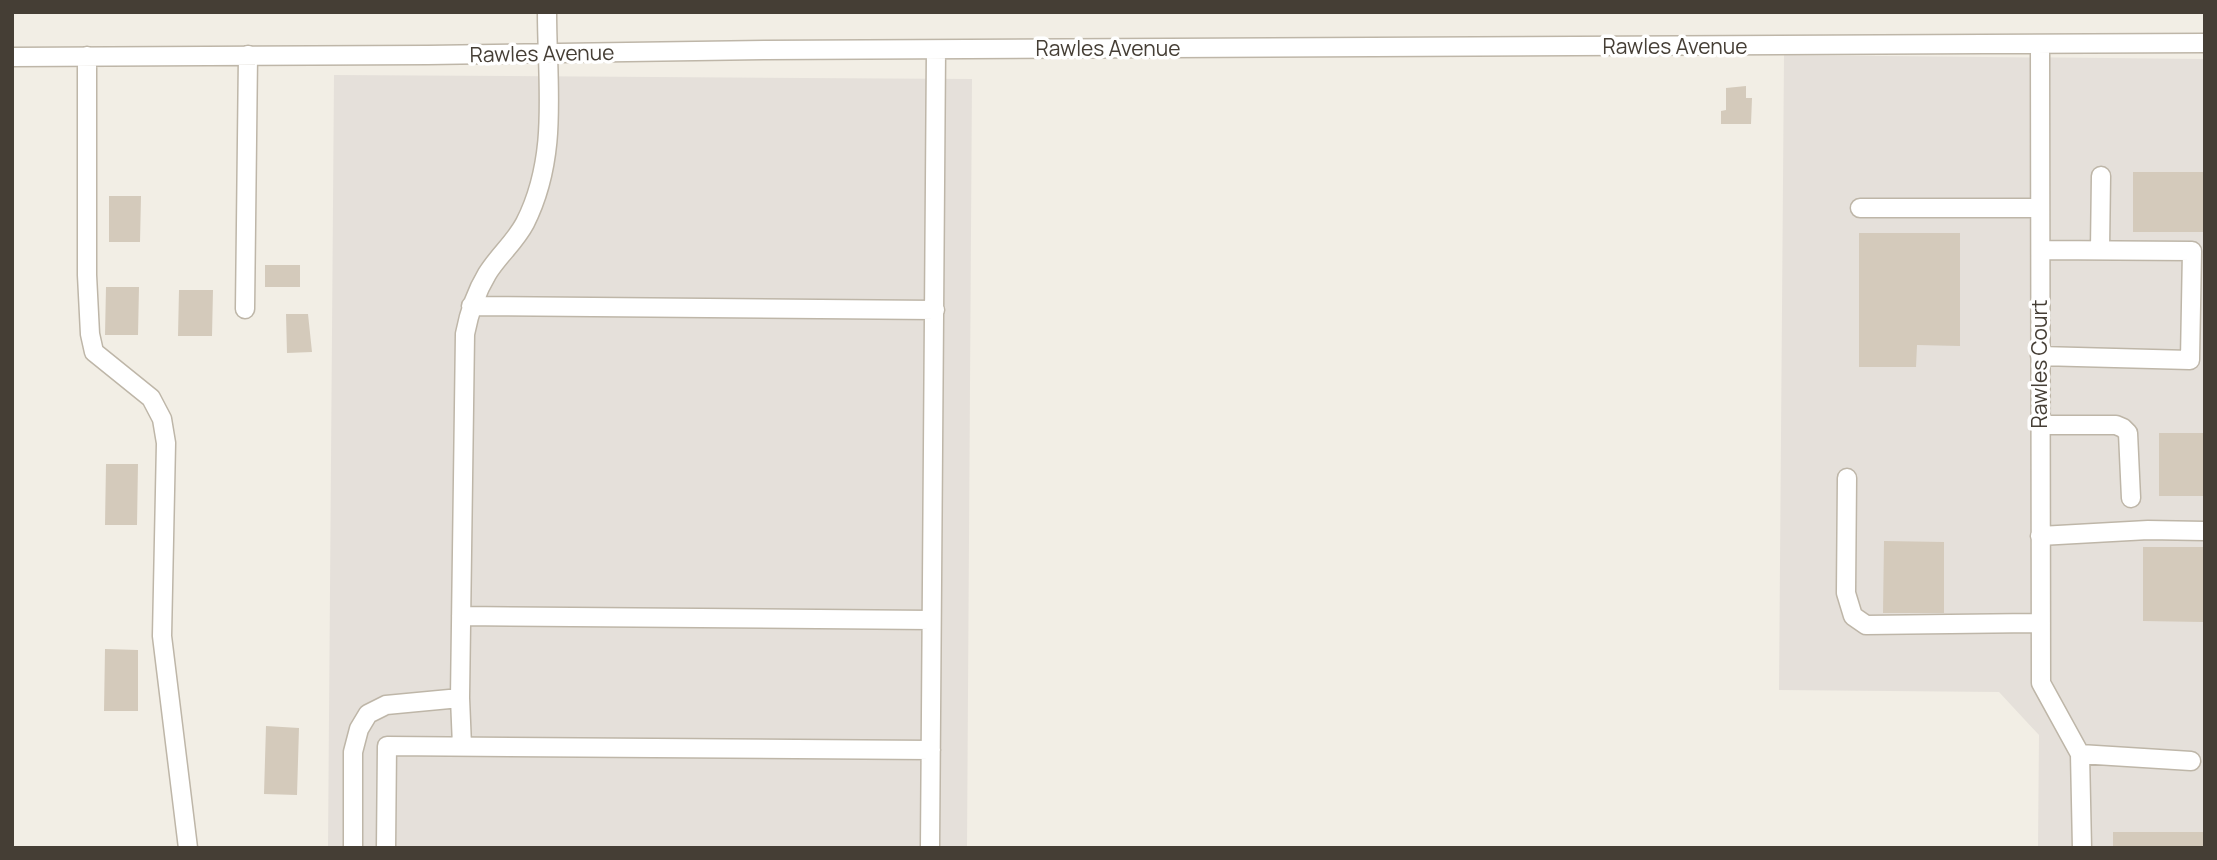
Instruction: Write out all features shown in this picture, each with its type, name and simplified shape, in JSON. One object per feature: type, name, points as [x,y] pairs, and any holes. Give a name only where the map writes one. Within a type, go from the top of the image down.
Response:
[{"type":"street","points":[[462,746],[460,698],[465,334],[471,306],[487,274],[524,225],[541,186],[548,149],[547,12]]},
{"type":"street","name":"Rawles Avenue","points":[[12,57],[2205,43]]},
{"type":"street","name":"Rawles Court","points":[[2040,44],[2041,683],[2080,754]]},
{"type":"street","points":[[930,848],[936,50]]},
{"type":"street","points":[[245,309],[248,55]]},
{"type":"street","points":[[88,56],[87,275],[90,334],[94,352],[151,398],[162,419],[166,443],[162,636],[188,848]]},
{"type":"street","points":[[2100,250],[2101,176]]},
{"type":"street","points":[[1860,208],[2040,208]]},
{"type":"street","points":[[2040,356],[2190,360],[2192,251],[2041,250]]},
{"type":"street","points":[[471,306],[935,310]]},
{"type":"street","points":[[2040,425],[2116,425],[2123,428],[2128,433],[2131,498]]},
{"type":"street","points":[[1847,478],[1846,593],[1853,616],[1866,625],[2041,623]]},
{"type":"street","points":[[2040,536],[2148,530],[2205,531]]},
{"type":"street","points":[[461,616],[932,620]]},
{"type":"street","points":[[353,848],[353,752],[359,729],[368,714],[386,705],[460,698]]},
{"type":"street","points":[[386,848],[387,746],[931,750]]},
{"type":"street","points":[[2082,848],[2080,754],[2191,761]]},
{"type":"shaded area","points":[[1784,55],[2205,59],[2205,848],[2038,848],[2039,735],[1999,692],[1779,690]]},
{"type":"shaded area","points":[[334,75],[972,79],[967,848],[328,848]]},
{"type":"building","points":[[1746,86],[1746,98],[1752,98],[1751,124],[1721,124],[1721,111],[1726,110],[1726,88]]},
{"type":"building","points":[[2133,172],[2205,172],[2205,232],[2133,232]]},
{"type":"building","points":[[109,196],[141,196],[140,242],[109,242]]},
{"type":"building","points":[[1859,233],[1960,233],[1960,346],[1917,345],[1916,367],[1859,367]]},
{"type":"building","points":[[265,265],[300,265],[300,287],[265,287]]},
{"type":"building","points":[[106,287],[139,287],[138,335],[105,335]]},
{"type":"building","points":[[179,290],[213,290],[212,336],[178,336]]},
{"type":"building","points":[[286,314],[308,314],[312,352],[287,353]]},
{"type":"building","points":[[2159,433],[2205,433],[2205,496],[2159,496]]},
{"type":"building","points":[[106,464],[138,464],[137,525],[105,525]]},
{"type":"building","points":[[1884,541],[1944,542],[1944,613],[1883,613]]},
{"type":"building","points":[[2143,547],[2204,547],[2203,622],[2143,621]]},
{"type":"building","points":[[105,649],[138,650],[138,711],[104,711]]},
{"type":"building","points":[[266,726],[299,728],[297,795],[264,794]]},
{"type":"building","points":[[2113,832],[2205,832],[2205,848],[2113,848]]}]
